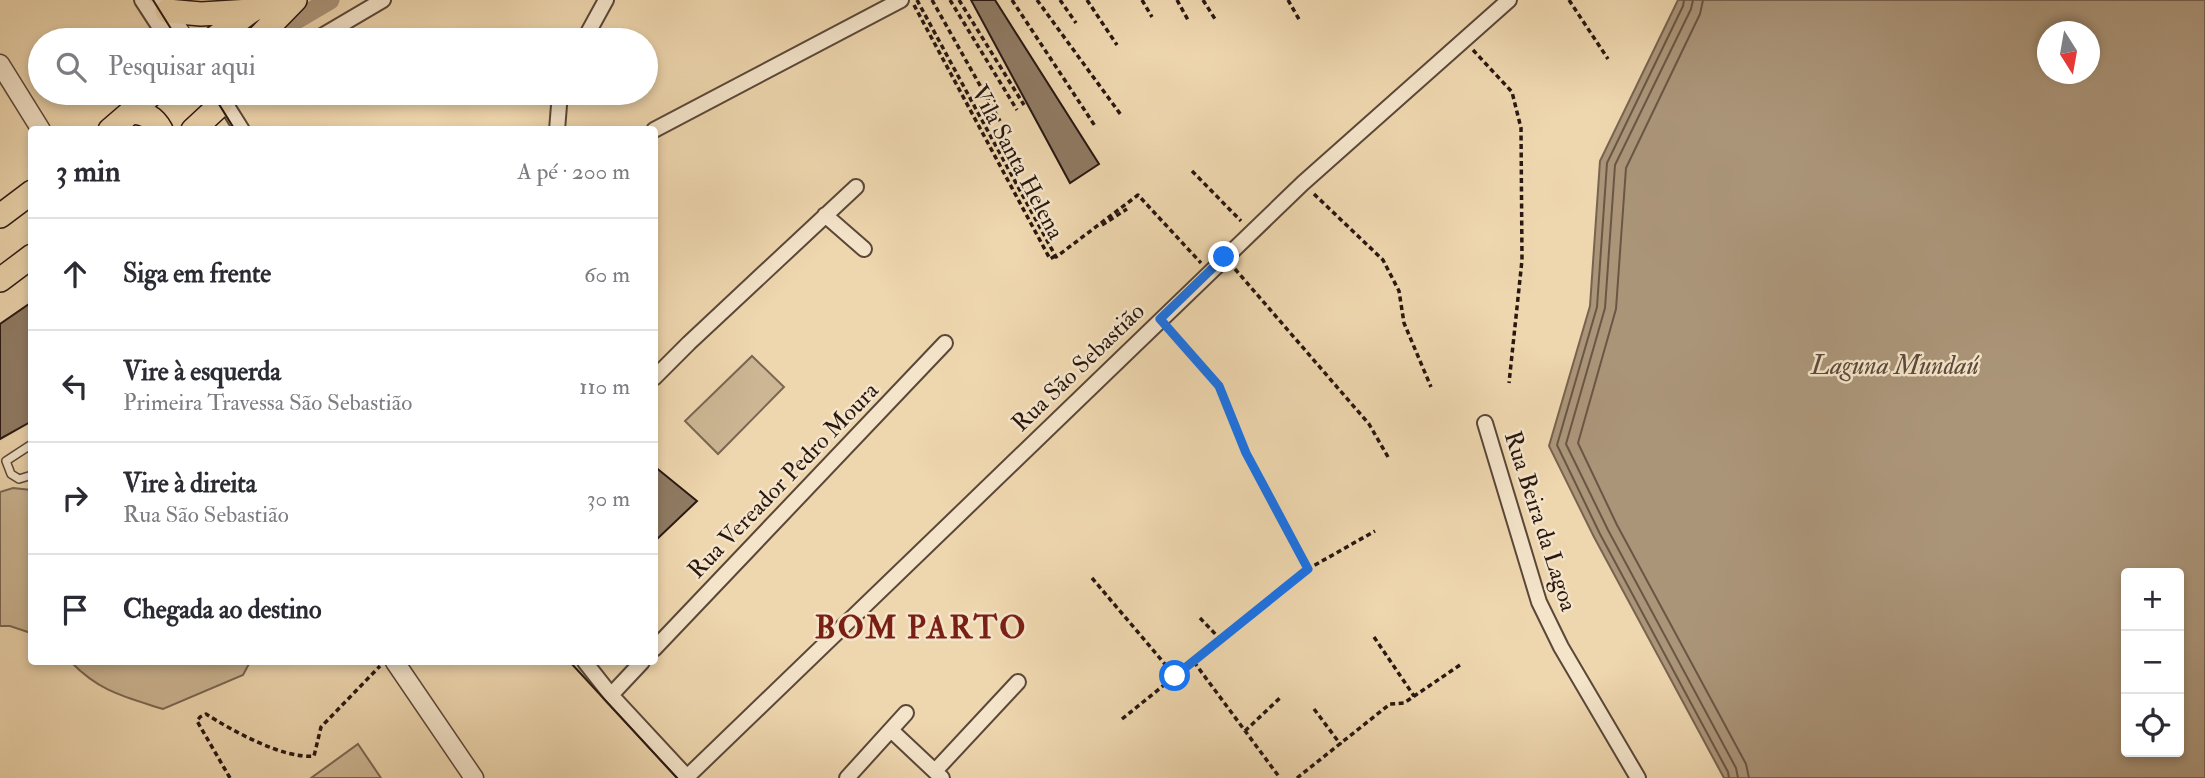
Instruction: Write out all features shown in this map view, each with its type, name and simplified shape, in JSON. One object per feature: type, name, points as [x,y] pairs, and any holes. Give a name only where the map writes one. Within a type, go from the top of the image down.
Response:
[{"type":"main road","points":[[268,28],[295,0]]},
{"type":"main road","points":[[163,6],[201,15],[260,5]]},
{"type":"main road","points":[[228,28],[260,5]]},
{"type":"main road","points":[[115,126],[140,105]]},
{"type":"main road","points":[[198,126],[215,105]]},
{"type":"main road","points":[[132,112],[152,118],[158,126]]},
{"type":"main road","points":[[0,216],[28,195]]},
{"type":"main road","points":[[0,280],[28,259]]},
{"type":"street","points":[[142,0],[160,28]]},
{"type":"street","points":[[335,28],[383,0]]},
{"type":"street","points":[[591,28],[606,0]]},
{"type":"street","points":[[658,128],[901,0]]},
{"type":"street","name":"Rua São Sebastião","points":[[687,778],[1224,257],[1509,0]]},
{"type":"street","points":[[163,6],[178,28]]},
{"type":"street","points":[[0,65],[38,126]]},
{"type":"street","points":[[228,105],[240,126]]},
{"type":"street","points":[[557,126],[559,105]]},
{"type":"street","points":[[658,374],[856,187]]},
{"type":"street","points":[[825,215],[864,250]]},
{"type":"street","name":"Rua Vereador Pedro Moura","points":[[658,645],[945,343]]},
{"type":"street","name":"Rua Beira da Lagoa","points":[[1485,423],[1539,602],[1561,647],[1638,778]]},
{"type":"street","points":[[397,665],[474,778]]},
{"type":"street","points":[[587,665],[611,695],[687,778]]},
{"type":"street","points":[[611,695],[639,665]]},
{"type":"street","points":[[891,731],[938,775],[1018,682]]},
{"type":"street","points":[[847,778],[906,713]]},
{"type":"lane","points":[[28,447],[6,461],[11,474],[19,480],[28,477]]},
{"type":"path","name":"Vila Santa Helena","points":[[911,0],[1050,259],[1128,209]]},
{"type":"path","points":[[917,0],[1056,257],[1138,195],[1203,265]]},
{"type":"path","points":[[932,0],[1000,121]]},
{"type":"path","points":[[950,0],[1017,110]]},
{"type":"path","points":[[959,0],[1024,105]]},
{"type":"path","points":[[1012,0],[1095,127]]},
{"type":"path","points":[[1037,0],[1121,115]]},
{"type":"path","points":[[1060,0],[1076,23]]},
{"type":"path","points":[[1087,0],[1117,45]]},
{"type":"path","points":[[1142,0],[1152,17]]},
{"type":"path","points":[[1177,0],[1188,19]]},
{"type":"path","points":[[1203,0],[1215,19]]},
{"type":"path","points":[[1288,0],[1300,21]]},
{"type":"path","points":[[1569,0],[1608,59]]},
{"type":"path","points":[[1465,41],[1512,92],[1521,128],[1522,260],[1509,383]]},
{"type":"path","points":[[1192,171],[1252,232]]},
{"type":"path","points":[[1303,183],[1383,260],[1399,291],[1404,323],[1431,387]]},
{"type":"path","points":[[1224,257],[1369,425],[1388,457]]},
{"type":"path","points":[[1160,319],[1219,386],[1246,453],[1308,569]]},
{"type":"path","points":[[1122,719],[1308,569],[1375,531]]},
{"type":"path","points":[[1092,578],[1175,676]]},
{"type":"path","points":[[1200,618],[1221,640]]},
{"type":"path","points":[[1374,637],[1414,696]]},
{"type":"path","points":[[1194,662],[1280,778]]},
{"type":"path","points":[[230,778],[198,721],[200,717],[206,714],[238,735],[302,757],[314,755],[321,727],[381,665]]},
{"type":"path","points":[[1297,778],[1390,705],[1404,703],[1461,665]]},
{"type":"path","points":[[1245,731],[1282,696]]},
{"type":"path","points":[[1314,709],[1341,745]]},
{"type":"shaded area","points":[[752,356],[784,387],[718,454],[685,421]]},
{"type":"shaded area","points":[[13,488],[28,490],[28,632],[0,626],[0,492]]},
{"type":"shaded area","points":[[74,665],[248,665],[243,675],[163,709],[103,687]]},
{"type":"shaded area","points":[[358,744],[381,778],[311,778]]},
{"type":"water","name":"Laguna Mundaú","points":[[1678,0],[2205,0],[2205,778],[1724,778],[1594,537],[1549,446],[1590,306],[1600,161]]},
{"type":"building","points":[[971,0],[995,0],[1099,164],[1070,183]]},
{"type":"building","points":[[28,305],[28,423],[0,439],[0,324]]},
{"type":"building","points":[[658,469],[697,501],[658,538]]},
{"type":"waterway","points":[[291,23],[330,0]]},
{"type":"tram line","points":[[153,0],[170,28]]},
{"type":"tram line","points":[[219,105],[233,126]]},
{"type":"tram line","points":[[573,665],[677,778]]},
{"type":"district","name":"BOM PARTO","points":[[921,627]]},
{"type":"route","points":[[1175,676],[1308,569],[1246,453],[1219,386],[1160,319],[1224,257]]}]
